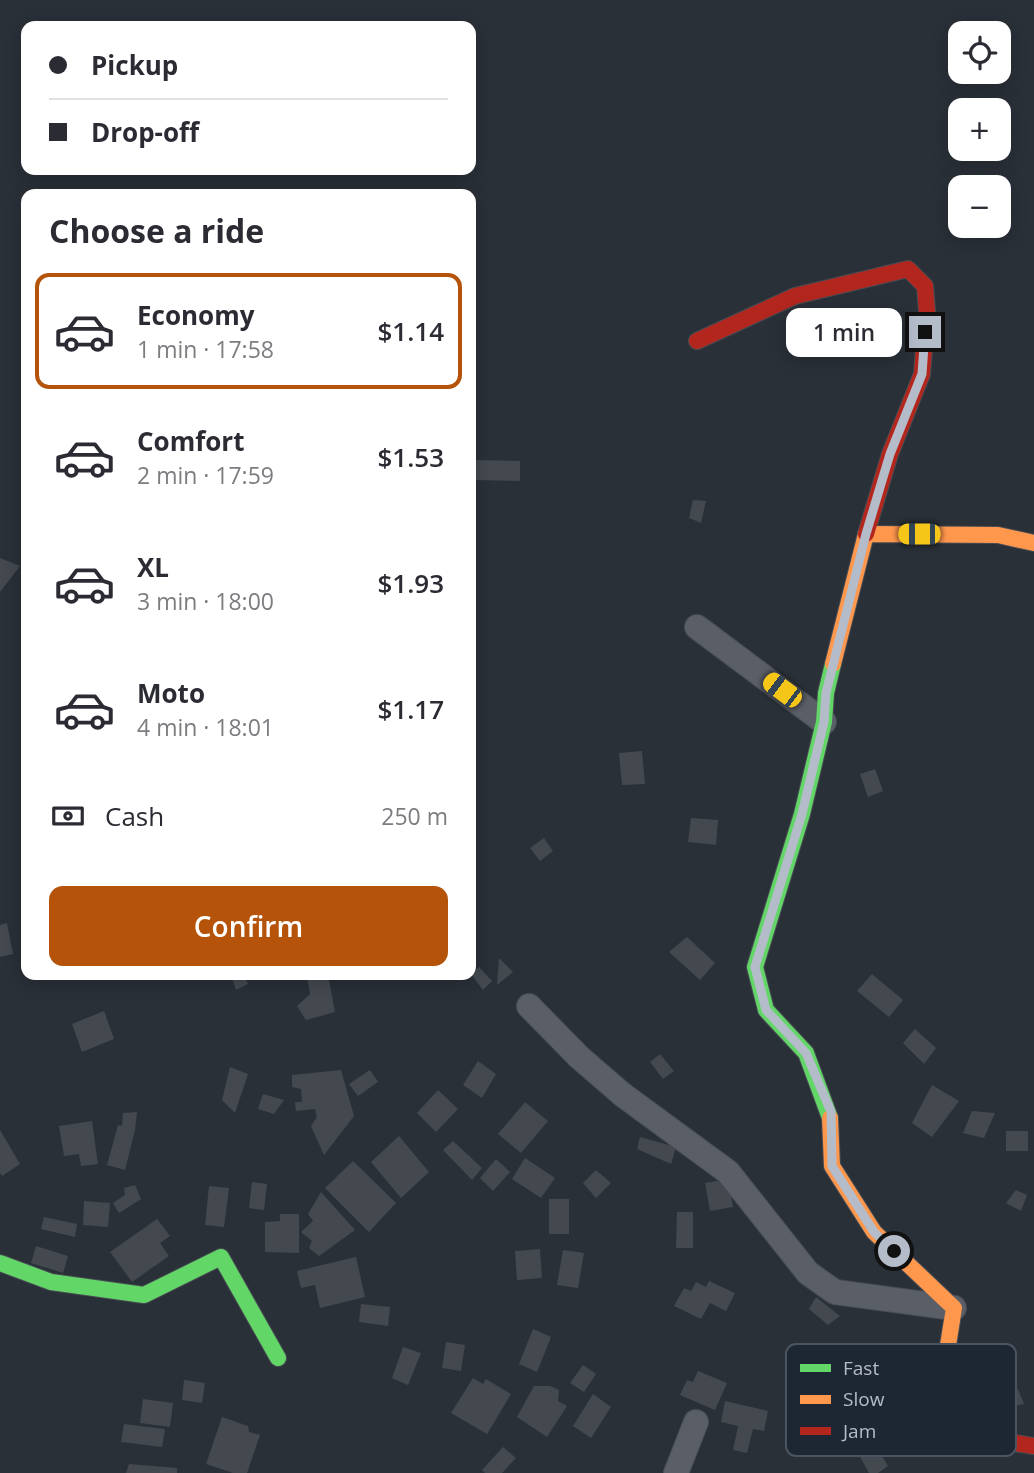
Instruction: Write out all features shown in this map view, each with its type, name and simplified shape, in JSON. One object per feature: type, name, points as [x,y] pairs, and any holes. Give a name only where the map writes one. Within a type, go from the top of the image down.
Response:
[{"type":"street","points":[[697,341],[795,296],[908,269],[925,286],[927,311],[922,374],[890,454],[866,534],[826,693],[824,722],[802,814],[755,967],[766,1010],[806,1053],[831,1112],[832,1166],[874,1232],[954,1308]]},
{"type":"street","points":[[866,534],[998,535],[1034,543]]},
{"type":"street","points":[[697,627],[824,722]]},
{"type":"street","points":[[529,1006],[579,1057],[623,1095],[728,1172],[808,1273],[835,1292],[954,1308]]},
{"type":"street","points":[[0,1263],[51,1282],[144,1295],[221,1257],[278,1358]]},
{"type":"street","points":[[948,1344],[954,1308]]},
{"type":"street","points":[[676,1473],[696,1422]]},
{"type":"street","points":[[1016,1443],[1034,1446]]},
{"type":"building","points":[[476,460],[520,461],[520,481],[476,480]]},
{"type":"building","points":[[693,500],[706,501],[701,523],[689,518]]},
{"type":"building","points":[[0,558],[20,566],[0,592]]},
{"type":"building","points":[[642,751],[645,784],[622,785],[619,753]]},
{"type":"building","points":[[875,769],[883,791],[868,797],[860,774]]},
{"type":"building","points":[[691,818],[718,820],[716,845],[688,842]]},
{"type":"building","points":[[544,838],[553,851],[540,861],[530,848]]},
{"type":"building","points":[[7,923],[13,954],[0,957],[0,925]]},
{"type":"building","points":[[687,937],[715,963],[700,980],[669,952]]},
{"type":"building","points":[[499,958],[513,972],[497,985]]},
{"type":"building","points":[[479,967],[492,981],[483,990],[476,980],[476,970]]},
{"type":"building","points":[[872,974],[903,1000],[889,1017],[857,991]]},
{"type":"building","points":[[233,980],[246,980],[248,984],[236,990]]},
{"type":"building","points":[[308,980],[329,980],[335,1012],[306,1020],[297,1006],[310,994]]},
{"type":"building","points":[[104,1011],[114,1039],[82,1052],[72,1024]]},
{"type":"building","points":[[915,1029],[936,1048],[924,1064],[903,1043]]},
{"type":"building","points":[[660,1054],[674,1071],[663,1079],[650,1062]]},
{"type":"building","points":[[478,1061],[496,1074],[482,1098],[463,1085]]},
{"type":"building","points":[[230,1067],[248,1074],[235,1113],[222,1100]]},
{"type":"building","points":[[341,1070],[354,1116],[324,1155],[311,1126],[317,1117],[315,1109],[296,1111],[295,1102],[302,1102],[301,1089],[292,1087],[292,1075]]},
{"type":"building","points":[[370,1070],[378,1082],[358,1096],[349,1084]]},
{"type":"building","points":[[932,1085],[959,1101],[932,1137],[912,1123]]},
{"type":"building","points":[[438,1090],[458,1109],[436,1132],[417,1113]]},
{"type":"building","points":[[263,1094],[284,1100],[274,1114],[258,1109]]},
{"type":"building","points":[[525,1102],[548,1121],[521,1153],[498,1134]]},
{"type":"building","points":[[972,1111],[995,1113],[984,1138],[963,1133]]},
{"type":"building","points":[[137,1112],[125,1170],[107,1165],[118,1125],[122,1126],[123,1113]]},
{"type":"building","points":[[92,1121],[98,1164],[81,1166],[79,1154],[64,1156],[59,1126]]},
{"type":"building","points":[[0,1130],[20,1164],[2,1176],[0,1173]]},
{"type":"building","points":[[1006,1131],[1028,1131],[1028,1151],[1006,1151]]},
{"type":"building","points":[[399,1136],[429,1172],[401,1198],[371,1162]]},
{"type":"building","points":[[640,1137],[676,1147],[671,1164],[637,1149]]},
{"type":"building","points":[[453,1141],[482,1168],[472,1180],[443,1150]]},
{"type":"building","points":[[525,1158],[555,1178],[541,1198],[512,1179]]},
{"type":"building","points":[[496,1159],[510,1172],[493,1191],[480,1178]]},
{"type":"building","points":[[353,1161],[396,1203],[369,1232],[325,1188]]},
{"type":"building","points":[[596,1170],[611,1183],[596,1198],[583,1183]]},
{"type":"building","points":[[728,1179],[733,1207],[710,1211],[705,1183]]},
{"type":"building","points":[[252,1182],[267,1184],[264,1210],[249,1208]]},
{"type":"building","points":[[135,1185],[141,1199],[119,1213],[113,1203],[125,1195],[124,1188]]},
{"type":"building","points":[[209,1186],[229,1188],[224,1227],[205,1225]]},
{"type":"building","points":[[1016,1190],[1027,1195],[1021,1211],[1006,1203]]},
{"type":"building","points":[[321,1192],[355,1230],[319,1256],[309,1248],[312,1241],[301,1232],[313,1221],[308,1214]]},
{"type":"building","points":[[549,1199],[569,1199],[569,1234],[549,1234]]},
{"type":"building","points":[[84,1201],[110,1203],[108,1227],[83,1225]]},
{"type":"building","points":[[677,1212],[693,1212],[693,1248],[676,1248]]},
{"type":"building","points":[[280,1214],[299,1214],[299,1253],[265,1252],[265,1222],[280,1221]]},
{"type":"building","points":[[44,1217],[77,1224],[75,1237],[41,1229]]},
{"type":"building","points":[[157,1219],[170,1236],[160,1243],[169,1256],[132,1282],[110,1252]]},
{"type":"building","points":[[36,1246],[68,1256],[63,1273],[31,1263]]},
{"type":"building","points":[[540,1249],[542,1278],[517,1280],[515,1251]]},
{"type":"building","points":[[563,1250],[584,1253],[578,1288],[557,1285]]},
{"type":"building","points":[[356,1257],[365,1297],[320,1308],[315,1285],[301,1288],[297,1271]]},
{"type":"building","points":[[709,1281],[735,1293],[726,1311],[710,1303],[701,1319],[674,1306],[684,1288],[691,1291],[696,1282],[706,1287]]},
{"type":"building","points":[[816,1297],[840,1316],[828,1325],[809,1309]]},
{"type":"building","points":[[361,1304],[390,1307],[388,1326],[359,1322]]},
{"type":"building","points":[[533,1329],[551,1337],[537,1372],[519,1364]]},
{"type":"building","points":[[446,1342],[465,1345],[461,1371],[442,1368]]},
{"type":"building","points":[[403,1347],[421,1353],[408,1385],[392,1378]]},
{"type":"building","points":[[583,1365],[596,1374],[584,1392],[570,1383]]},
{"type":"building","points":[[698,1371],[727,1383],[715,1410],[680,1395],[687,1380],[693,1382]]},
{"type":"building","points":[[473,1378],[483,1384],[486,1379],[511,1394],[487,1434],[451,1413]]},
{"type":"building","points":[[184,1380],[205,1383],[202,1403],[182,1400]]},
{"type":"building","points":[[534,1386],[550,1386],[559,1390],[558,1401],[567,1406],[547,1437],[517,1417]]},
{"type":"building","points":[[1018,1389],[1024,1404],[1016,1406]]},
{"type":"building","points":[[593,1394],[611,1407],[591,1438],[573,1426]]},
{"type":"building","points":[[143,1399],[173,1403],[170,1427],[140,1423]]},
{"type":"building","points":[[725,1401],[768,1411],[764,1431],[753,1429],[747,1453],[733,1450],[738,1426],[721,1422]]},
{"type":"building","points":[[222,1417],[248,1426],[249,1432],[260,1435],[247,1473],[233,1473],[206,1464]]},
{"type":"building","points":[[124,1424],[165,1429],[162,1447],[121,1442]]},
{"type":"building","points":[[503,1447],[516,1458],[502,1473],[485,1473],[482,1470]]},
{"type":"building","points":[[860,1456],[882,1456],[888,1466],[878,1473],[869,1473]]},
{"type":"building","points":[[129,1464],[177,1468],[177,1473],[126,1473]]},
{"type":"traffic: fast","points":[[830,1118],[806,1053],[766,1010],[755,967],[802,814],[824,722],[826,693],[833,664]]},
{"type":"traffic: fast","points":[[0,1263],[51,1282],[144,1295],[221,1257],[278,1358]]},
{"type":"traffic: slow","points":[[833,664],[866,534],[998,535],[1034,543]]},
{"type":"traffic: slow","points":[[830,1118],[832,1166],[874,1232],[954,1308],[948,1344]]},
{"type":"traffic: jam","points":[[697,341],[795,296],[908,269],[925,286],[927,311],[922,374],[890,454],[866,534]]},
{"type":"traffic: jam","points":[[1016,1443],[1034,1446]]},
{"type":"route","points":[[894,1251],[874,1232],[832,1166],[831,1112],[806,1053],[766,1010],[755,967],[802,814],[824,722],[826,693],[866,534],[890,454],[922,374],[925,332]]}]
